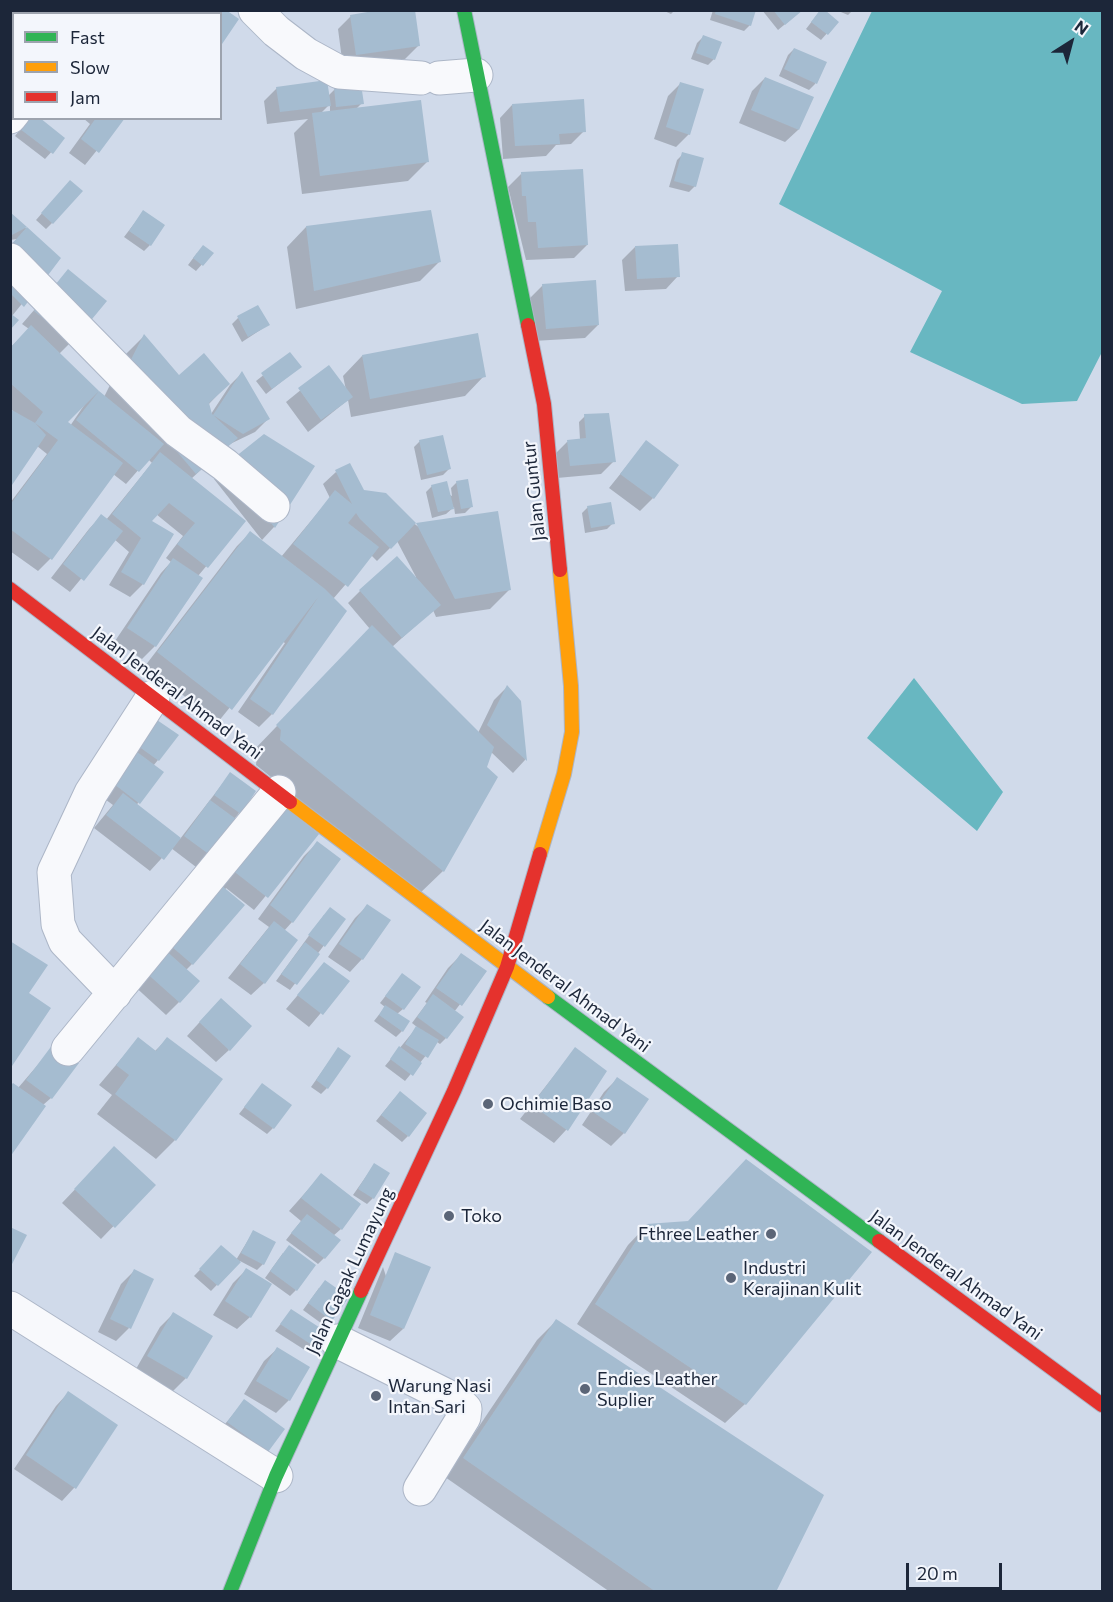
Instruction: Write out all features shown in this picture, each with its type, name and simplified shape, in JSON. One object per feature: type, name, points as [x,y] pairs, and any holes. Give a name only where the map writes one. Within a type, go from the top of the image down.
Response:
[{"type":"street","points":[[255,10],[299,48],[339,72],[430,78],[476,75]]},
{"type":"street","name":"Jalan Guntur","points":[[464,10],[544,404],[572,686],[572,732],[564,774],[507,966]]},
{"type":"street","points":[[10,260],[178,431],[225,465],[273,506]]},
{"type":"street","name":"Jalan Jenderal Ahmad Yani","points":[[10,589],[507,966],[1102,1405]]},
{"type":"street","points":[[115,993],[65,941],[58,924],[54,872],[91,793],[153,697]]},
{"type":"street","points":[[68,1049],[279,792]]},
{"type":"street","name":"Jalan Gagak Lumayung","points":[[230,1592],[276,1476],[454,1091],[507,966]]},
{"type":"street","points":[[10,1308],[276,1476]]},
{"type":"street","points":[[338,1341],[457,1401],[465,1409],[464,1417],[420,1489]]},
{"type":"water","points":[[872,11],[1102,11],[1102,352],[1077,401],[1022,404],[910,352],[942,291],[779,204]]},
{"type":"water","points":[[914,678],[1003,792],[977,831],[867,738]]},
{"type":"building","points":[[110,10],[136,10],[137,12],[108,12]]},
{"type":"building","points":[[200,10],[226,10],[239,19],[222,44],[222,12],[199,12]]},
{"type":"building","points":[[379,10],[415,10],[420,46],[356,55],[350,15]]},
{"type":"building","points":[[716,10],[756,10],[751,26],[715,14]]},
{"type":"building","points":[[773,10],[803,10],[785,25]]},
{"type":"building","points":[[820,10],[825,10],[839,22],[828,35],[811,22]]},
{"type":"building","points":[[10,34],[12,36],[12,70],[10,72]]},
{"type":"building","points":[[703,35],[722,42],[715,60],[696,53]]},
{"type":"building","points":[[794,48],[827,62],[817,84],[784,69]]},
{"type":"building","points":[[765,77],[814,97],[799,130],[751,110]]},
{"type":"building","points":[[327,80],[331,106],[280,112],[276,87]]},
{"type":"building","points":[[680,82],[704,89],[690,135],[666,127]]},
{"type":"building","points":[[361,84],[364,104],[336,107],[334,87]]},
{"type":"building","points":[[584,99],[586,132],[559,134],[560,144],[515,146],[512,104]]},
{"type":"building","points":[[421,100],[429,162],[320,176],[312,113]]},
{"type":"building","points":[[27,120],[42,120],[65,138],[53,154],[20,129]]},
{"type":"building","points":[[95,120],[124,120],[99,153],[81,139]]},
{"type":"building","points":[[682,152],[704,158],[696,187],[674,181]]},
{"type":"building","points":[[583,169],[588,245],[538,248],[536,222],[528,222],[526,196],[522,196],[521,172]]},
{"type":"building","points":[[70,180],[83,191],[53,224],[41,213]]},
{"type":"building","points":[[143,210],[165,225],[151,246],[129,231]]},
{"type":"building","points":[[431,210],[441,262],[314,291],[306,226]]},
{"type":"building","points":[[10,212],[27,227],[10,236]]},
{"type":"building","points":[[27,227],[61,258],[24,307],[10,293],[10,246]]},
{"type":"building","points":[[678,244],[680,277],[637,279],[635,246]]},
{"type":"building","points":[[203,245],[214,253],[203,266],[193,258]]},
{"type":"building","points":[[68,269],[107,301],[73,342],[34,311]]},
{"type":"building","points":[[596,280],[599,325],[546,329],[542,284]]},
{"type":"building","points":[[258,305],[270,325],[248,337],[237,316]]},
{"type":"building","points":[[10,313],[19,320],[10,330]]},
{"type":"building","points":[[31,325],[99,391],[68,422],[123,463],[52,560],[10,529],[10,505],[58,440],[35,423],[43,412],[10,383],[10,348]]},
{"type":"building","points":[[478,333],[486,377],[370,399],[362,355]]},
{"type":"building","points":[[144,334],[179,375],[204,353],[230,384],[209,403],[212,414],[238,438],[196,474],[119,383]]},
{"type":"building","points":[[290,352],[302,367],[272,389],[261,373]]},
{"type":"building","points":[[329,365],[353,397],[321,420],[298,388]]},
{"type":"building","points":[[242,371],[270,419],[243,434],[213,415]]},
{"type":"building","points":[[99,391],[164,444],[139,472],[76,420]]},
{"type":"building","points":[[10,409],[35,423],[46,435],[10,488]]},
{"type":"building","points":[[609,413],[616,462],[570,466],[567,440],[586,438],[584,414]]},
{"type":"building","points":[[264,434],[315,466],[275,528],[225,465]]},
{"type":"building","points":[[443,435],[451,469],[427,475],[419,440]]},
{"type":"building","points":[[646,440],[679,465],[654,499],[620,474]]},
{"type":"building","points":[[160,452],[246,521],[208,568],[177,544],[195,523],[169,503],[152,521],[174,534],[144,585],[121,572],[141,538],[112,514]]},
{"type":"building","points":[[350,463],[364,490],[386,493],[416,523],[391,549],[356,513],[348,523],[379,547],[348,587],[293,544],[335,490],[352,504],[335,470]]},
{"type":"building","points":[[468,479],[473,507],[461,509],[456,481]]},
{"type":"building","points":[[447,481],[454,509],[438,512],[431,485]]},
{"type":"building","points":[[611,502],[615,524],[591,528],[587,506]]},
{"type":"building","points":[[498,511],[511,590],[455,599],[416,523]]},
{"type":"building","points":[[101,514],[123,531],[84,581],[63,564]]},
{"type":"building","points":[[250,531],[325,589],[347,611],[273,715],[250,699],[319,596],[232,710],[157,652]]},
{"type":"building","points":[[397,556],[441,605],[402,638],[359,590]]},
{"type":"building","points":[[173,558],[203,578],[156,647],[127,628]]},
{"type":"building","points":[[372,625],[494,747],[487,767],[498,777],[444,872],[280,740],[281,730],[276,725]]},
{"type":"building","points":[[507,685],[521,701],[527,761],[487,725]]},
{"type":"building","points":[[157,720],[179,735],[159,761],[138,746]]},
{"type":"building","points":[[133,749],[164,772],[140,804],[110,781]]},
{"type":"building","points":[[230,772],[256,791],[241,814],[214,795]]},
{"type":"building","points":[[123,793],[181,838],[164,860],[106,815]]},
{"type":"building","points":[[210,800],[236,819],[210,855],[184,836]]},
{"type":"building","points":[[278,802],[319,834],[268,898],[227,866]]},
{"type":"building","points":[[317,841],[341,859],[293,923],[270,905]]},
{"type":"building","points":[[215,880],[245,905],[193,965],[164,940]]},
{"type":"building","points":[[367,904],[391,920],[363,960],[339,944]]},
{"type":"building","points":[[330,907],[346,919],[325,947],[308,935]]},
{"type":"building","points":[[274,921],[298,940],[265,984],[240,964]]},
{"type":"building","points":[[10,941],[48,965],[29,993],[51,1008],[10,1069]]},
{"type":"building","points":[[305,942],[320,954],[297,985],[281,974]]},
{"type":"building","points":[[163,948],[200,981],[180,1003],[143,970]]},
{"type":"building","points":[[461,953],[487,971],[462,1006],[436,988]]},
{"type":"building","points":[[324,962],[350,981],[323,1015],[297,995]]},
{"type":"building","points":[[402,973],[421,987],[404,1010],[385,996]]},
{"type":"building","points":[[433,994],[464,1017],[447,1039],[417,1017]]},
{"type":"building","points":[[221,998],[252,1026],[230,1051],[199,1022]]},
{"type":"building","points":[[385,1005],[410,1021],[403,1032],[379,1015]]},
{"type":"building","points":[[416,1026],[439,1040],[428,1058],[405,1044]]},
{"type":"building","points":[[138,1037],[156,1051],[167,1037],[223,1079],[176,1141],[115,1094],[129,1075],[116,1065]]},
{"type":"building","points":[[53,1044],[79,1063],[52,1099],[26,1080]]},
{"type":"building","points":[[399,1046],[422,1063],[413,1076],[390,1059]]},
{"type":"building","points":[[338,1047],[351,1056],[328,1089],[316,1080]]},
{"type":"building","points":[[575,1047],[607,1071],[568,1131],[532,1105]]},
{"type":"building","points":[[617,1077],[649,1099],[625,1134],[593,1112]]},
{"type":"building","points":[[13,1083],[46,1106],[10,1157],[10,1086]]},
{"type":"building","points":[[262,1083],[292,1105],[274,1129],[244,1107]]},
{"type":"building","points":[[400,1091],[427,1113],[409,1137],[381,1115]]},
{"type":"building","points":[[114,1146],[156,1185],[115,1228],[74,1189]]},
{"type":"building","name":"Industri Kerajinan Kulit","points":[[746,1159],[872,1252],[746,1405],[595,1304],[647,1224],[688,1221]]},
{"type":"building","points":[[374,1163],[390,1173],[374,1199],[358,1189]]},
{"type":"building","points":[[321,1173],[361,1204],[342,1230],[301,1198]]},
{"type":"building","points":[[307,1214],[341,1240],[325,1259],[291,1233]]},
{"type":"building","points":[[10,1227],[27,1235],[10,1268]]},
{"type":"building","points":[[253,1230],[276,1242],[264,1265],[241,1253]]},
{"type":"building","points":[[221,1245],[241,1262],[218,1286],[199,1269]]},
{"type":"building","points":[[289,1245],[316,1265],[297,1291],[270,1271]]},
{"type":"building","points":[[395,1252],[431,1267],[404,1329],[370,1315]]},
{"type":"building","points":[[246,1268],[272,1284],[251,1318],[225,1301]]},
{"type":"building","points":[[134,1269],[154,1279],[131,1329],[110,1319]]},
{"type":"building","points":[[325,1280],[349,1297],[332,1321],[308,1303]]},
{"type":"building","points":[[291,1309],[325,1331],[315,1347],[280,1324]]},
{"type":"building","points":[[173,1312],[213,1336],[187,1379],[147,1356]]},
{"type":"building","name":"Endies Leather Suplier","points":[[556,1319],[824,1495],[776,1592],[656,1592],[463,1458]]},
{"type":"building","points":[[277,1347],[310,1367],[290,1401],[256,1381]]},
{"type":"building","points":[[68,1391],[118,1425],[76,1489],[26,1455]]},
{"type":"building","points":[[244,1399],[285,1429],[268,1452],[227,1422]]},
{"type":"traffic: fast","points":[[464,10],[528,325]]},
{"type":"traffic: fast","points":[[548,997],[879,1241]]},
{"type":"traffic: fast","points":[[230,1592],[276,1476],[361,1291]]},
{"type":"traffic: slow","points":[[540,854],[564,774],[572,732],[571,686],[560,570]]},
{"type":"traffic: slow","points":[[290,802],[548,997]]},
{"type":"traffic: jam","points":[[528,325],[544,404],[560,570]]},
{"type":"traffic: jam","points":[[10,589],[290,802]]},
{"type":"traffic: jam","points":[[361,1291],[454,1091],[507,967],[540,854]]},
{"type":"traffic: jam","points":[[879,1241],[1102,1405]]},
{"type":"place","name":"Ochimie Baso","points":[[488,1104]]},
{"type":"place","name":"Toko","points":[[449,1216]]},
{"type":"place","name":"Fthree Leather","points":[[771,1234]]},
{"type":"place","name":"Industri Kerajinan Kulit","points":[[731,1278]]},
{"type":"place","name":"Endies Leather Suplier","points":[[585,1389]]},
{"type":"place","name":"Warung Nasi Intan Sari","points":[[376,1396]]}]
